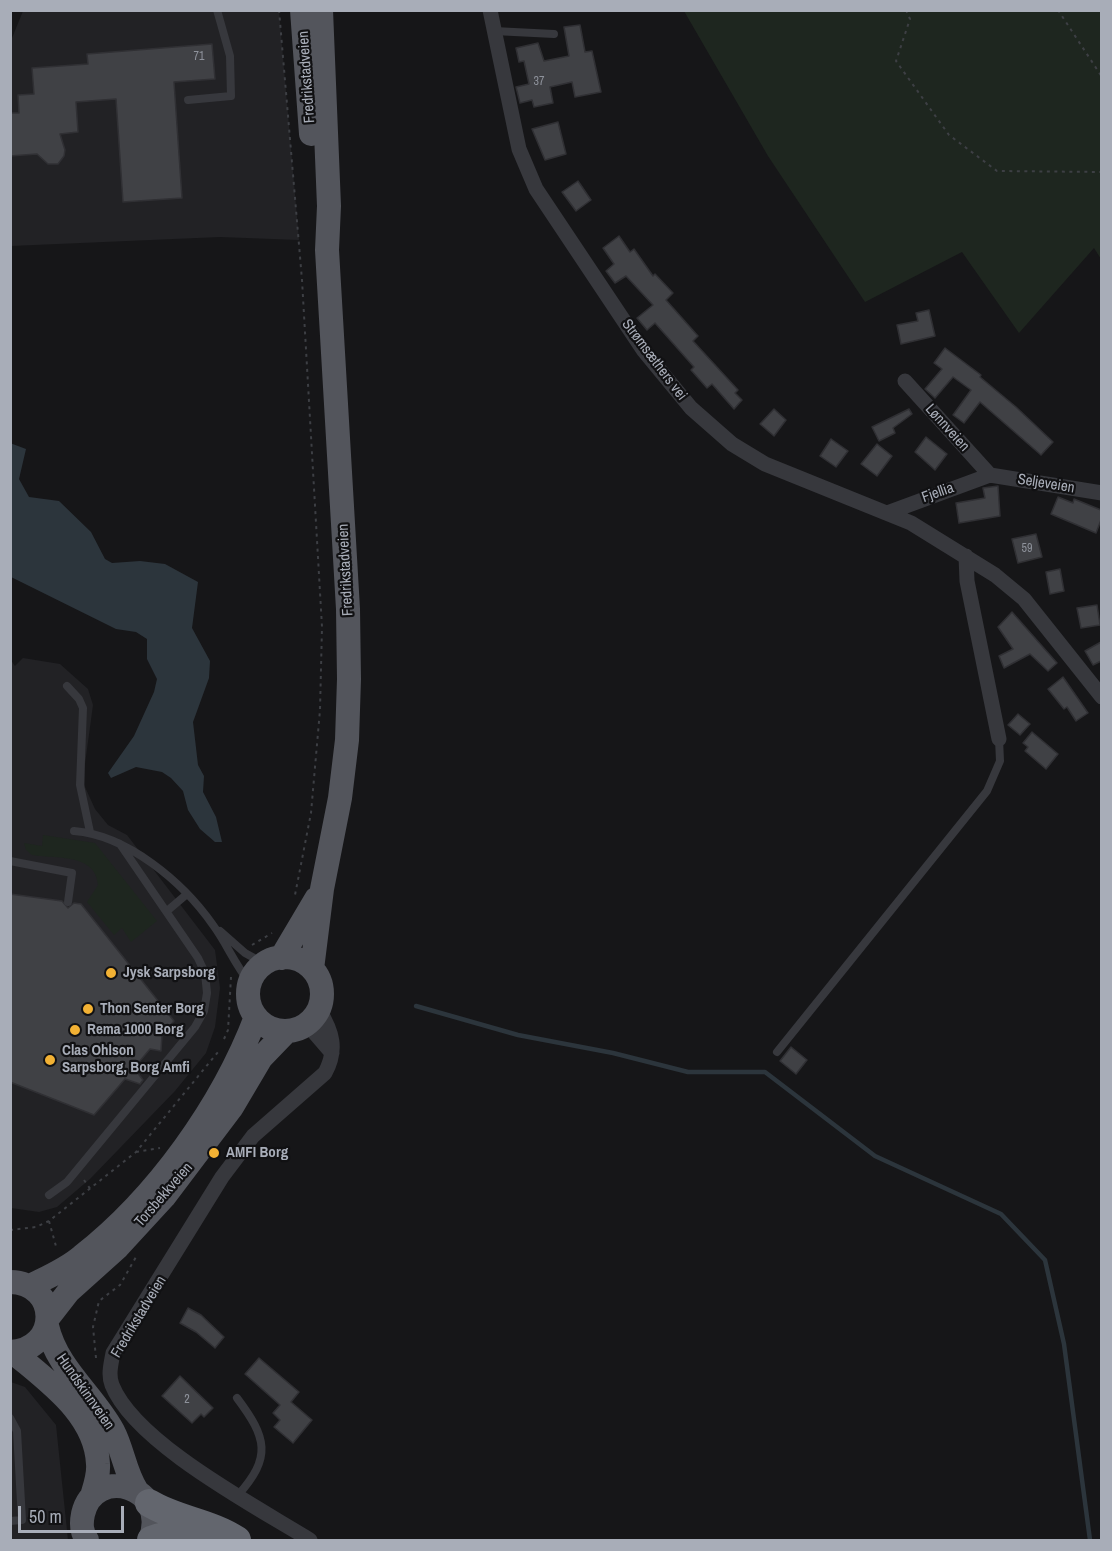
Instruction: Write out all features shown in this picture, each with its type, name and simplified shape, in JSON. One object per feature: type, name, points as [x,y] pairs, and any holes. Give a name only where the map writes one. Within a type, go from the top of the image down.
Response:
[{"type":"highway","points":[[143,1497],[171,1515],[216,1528],[237,1540]]},
{"type":"highway","points":[[151,1540],[159,1537],[188,1535],[208,1540]]},
{"type":"main road","name":"Fredrikstadveien","points":[[302,10],[318,210],[327,250]]},
{"type":"main road","name":"Fredrikstadveien","points":[[312,969],[322,889],[340,798],[349,679],[348,609],[327,250],[329,206],[321,10]]},
{"type":"main road","name":"Fredrikstadveien","points":[[264,958],[322,889]]},
{"type":"main road","points":[[264,958],[303,962],[312,969],[321,988],[304,1022],[275,1030],[256,1017],[248,995],[250,983],[264,958]]},
{"type":"main road","name":"Torsbekkveien","points":[[20,1284],[81,1257],[139,1202],[217,1100],[244,1047],[256,1017]]},
{"type":"main road","name":"Torsbekkveien","points":[[12,1352],[34,1345],[69,1291],[118,1247],[164,1197],[232,1107],[261,1058],[304,1022]]},
{"type":"main road","name":"Hundskinnveien","points":[[20,1284],[44,1299],[51,1343],[112,1429],[131,1482],[143,1497],[155,1521],[151,1540]]},
{"type":"main road","name":"Hundskinnveien","points":[[12,1352],[45,1376],[85,1424],[94,1441],[99,1466],[92,1496],[85,1507],[81,1522],[87,1540]]},
{"type":"main road","points":[[92,1496],[113,1486],[143,1497]]},
{"type":"street","name":"Strømsæthers vei","points":[[490,10],[519,150],[536,189],[668,382],[712,429],[765,464],[801,481],[887,513],[943,541],[966,556],[1024,599],[1101,697]]},
{"type":"street","name":"Lønnveien","points":[[905,381],[990,475]]},
{"type":"street","name":"Fjellia","points":[[887,513],[990,475]]},
{"type":"street","name":"Seljeveien","points":[[990,475],[1101,493]]},
{"type":"street","points":[[966,556],[967,581],[999,739]]},
{"type":"street","name":"Fredrikstadveien","points":[[304,1022],[332,1053],[330,1062],[317,1083],[275,1114],[253,1136],[222,1177],[113,1353],[110,1372],[111,1385],[142,1426],[175,1455],[310,1540]]},
{"type":"lane","points":[[188,100],[231,96],[230,56],[217,10]]},
{"type":"lane","points":[[494,31],[554,34]]},
{"type":"lane","points":[[67,686],[79,699],[83,708],[80,785],[90,832]]},
{"type":"lane","points":[[777,1053],[987,791],[1000,762],[999,739]]},
{"type":"lane","points":[[74,831],[90,832],[120,844],[186,894],[214,926],[235,964],[250,983]]},
{"type":"lane","points":[[49,1195],[67,1182],[169,1061],[195,1028],[204,1011],[207,993],[205,973],[167,911],[120,844]]},
{"type":"lane","points":[[10,861],[72,873],[68,902]]},
{"type":"lane","points":[[167,911],[186,894]]},
{"type":"lane","points":[[214,926],[264,958]]},
{"type":"lane","points":[[237,1398],[246,1410],[263,1448],[262,1460],[252,1479],[238,1495]]},
{"type":"lane","points":[[10,1418],[17,1431],[22,1520],[10,1521]]},
{"type":"path","points":[[279,10],[302,280],[322,627],[320,710],[311,813],[294,900]]},
{"type":"path","points":[[906,10],[910,19],[896,61],[949,135],[997,171],[1101,172]]},
{"type":"path","points":[[1058,10],[1101,77]]},
{"type":"path","points":[[10,665],[10,681]]},
{"type":"path","points":[[264,958],[252,944],[278,927]]},
{"type":"path","points":[[10,1230],[36,1227],[49,1221],[129,1159],[214,1058],[228,1030],[229,984],[235,964]]},
{"type":"path","points":[[49,1221],[60,1255]]},
{"type":"path","points":[[110,1372],[102,1371],[93,1346],[93,1327],[99,1301],[120,1285],[138,1253]]},
{"type":"shaded area","points":[[23,11],[279,11],[299,240],[220,237],[11,246],[10,43]]},
{"type":"shaded area","points":[[684,11],[1101,11],[1101,259],[1094,248],[1019,333],[962,252],[865,302],[768,156]]},
{"type":"shaded area","points":[[10,443],[26,449],[19,479],[29,497],[59,501],[91,532],[105,559],[112,563],[140,561],[165,564],[198,582],[192,628],[210,661],[209,678],[193,722],[198,765],[204,776],[203,792],[216,817],[222,842],[215,842],[200,829],[188,810],[183,791],[162,772],[136,767],[111,778],[108,773],[134,736],[154,692],[157,679],[147,659],[147,639],[136,632],[116,629],[11,577]]},
{"type":"shaded area","points":[[23,658],[60,664],[88,689],[93,705],[85,764],[85,787],[95,809],[108,825],[127,835],[215,950],[220,988],[215,1027],[206,1053],[175,1091],[90,1179],[57,1207],[39,1212],[11,1208],[10,659],[15,666]]},
{"type":"shaded area","points":[[43,835],[95,843],[157,921],[131,942],[122,928],[114,935],[87,902],[98,885],[96,875],[90,867],[73,860],[32,855],[26,850],[24,843],[42,846]]},
{"type":"shaded area","points":[[11,1382],[25,1387],[56,1425],[68,1540],[11,1540]]},
{"type":"building","points":[[580,25],[585,52],[592,51],[601,92],[575,97],[572,82],[550,87],[553,103],[534,107],[532,100],[520,103],[516,87],[529,84],[524,61],[519,62],[516,48],[538,43],[544,61],[569,56],[564,27]]},
{"type":"building","points":[[212,44],[215,79],[174,82],[182,198],[123,202],[116,99],[76,102],[78,132],[60,134],[65,150],[58,164],[48,164],[37,154],[10,156],[10,113],[19,113],[18,95],[34,94],[32,68],[88,64],[87,54]]},
{"type":"building","points":[[558,122],[566,154],[545,160],[532,129]]},
{"type":"building","points":[[578,181],[591,200],[576,211],[562,192]]},
{"type":"building","points":[[619,236],[630,252],[634,249],[653,276],[655,274],[673,293],[666,300],[698,336],[693,341],[738,390],[735,393],[742,400],[734,409],[712,384],[707,388],[691,370],[694,367],[655,323],[647,330],[637,318],[653,305],[626,276],[615,283],[606,271],[614,264],[603,248]]},
{"type":"building","points":[[929,310],[935,336],[901,344],[897,325],[918,321],[916,313]]},
{"type":"building","points":[[945,348],[981,375],[980,377],[1053,442],[1041,455],[980,402],[964,423],[953,415],[971,390],[953,377],[935,398],[925,389],[942,369],[934,363]]},
{"type":"building","points":[[774,409],[786,420],[774,436],[760,424]]},
{"type":"building","points":[[909,409],[912,414],[893,428],[895,433],[879,441],[872,427]]},
{"type":"building","points":[[926,437],[947,454],[935,470],[915,452]]},
{"type":"building","points":[[831,439],[848,451],[836,467],[820,456]]},
{"type":"building","points":[[877,444],[892,456],[877,476],[861,464]]},
{"type":"building","points":[[998,486],[1000,516],[959,523],[956,503],[985,498],[983,488]]},
{"type":"building","points":[[1058,497],[1073,503],[1074,499],[1101,510],[1101,520],[1096,533],[1051,514]]},
{"type":"building","points":[[1036,534],[1042,557],[1018,563],[1012,539]]},
{"type":"building","points":[[1060,569],[1064,591],[1050,594],[1046,572]]},
{"type":"building","points":[[1097,605],[1100,625],[1081,628],[1077,608]]},
{"type":"building","points":[[1012,612],[1057,663],[1048,671],[1030,654],[1004,668],[999,656],[1013,649],[998,627]]},
{"type":"building","points":[[1101,642],[1101,661],[1093,665],[1085,651]]},
{"type":"building","points":[[1063,677],[1088,713],[1076,721],[1067,707],[1064,709],[1048,689]]},
{"type":"building","points":[[1018,714],[1030,724],[1020,735],[1008,725]]},
{"type":"building","points":[[1032,732],[1058,754],[1046,769],[1025,751],[1028,747],[1023,743]]},
{"type":"building","name":"Thon Senter Borg","points":[[10,894],[62,901],[68,908],[74,903],[81,904],[174,1021],[162,1035],[161,1051],[150,1049],[134,1068],[143,1080],[140,1084],[125,1079],[94,1115],[10,1082]]},
{"type":"building","points":[[791,1047],[807,1060],[796,1074],[780,1061]]},
{"type":"building","points":[[188,1308],[201,1315],[224,1337],[215,1348],[196,1332],[180,1323]]},
{"type":"building","points":[[259,1358],[299,1392],[291,1402],[312,1420],[293,1443],[274,1427],[280,1420],[273,1413],[280,1405],[245,1374]]},
{"type":"building","points":[[180,1376],[213,1408],[204,1417],[201,1414],[192,1423],[162,1396]]},
{"type":"waterway","points":[[416,1006],[518,1035],[613,1053],[688,1072],[765,1072],[875,1156],[1001,1214],[1045,1260],[1064,1344],[1090,1540]]},
{"type":"place","name":"Jysk Sarpsborg","points":[[111,973]]},
{"type":"place","name":"Thon Senter Borg","points":[[88,1009]]},
{"type":"place","name":"Rema 1000 Borg","points":[[75,1030]]},
{"type":"place","name":"Clas Ohlson Sarpsborg, Borg Amfi","points":[[50,1060]]},
{"type":"place","name":"AMFI Borg","points":[[214,1153]]}]
